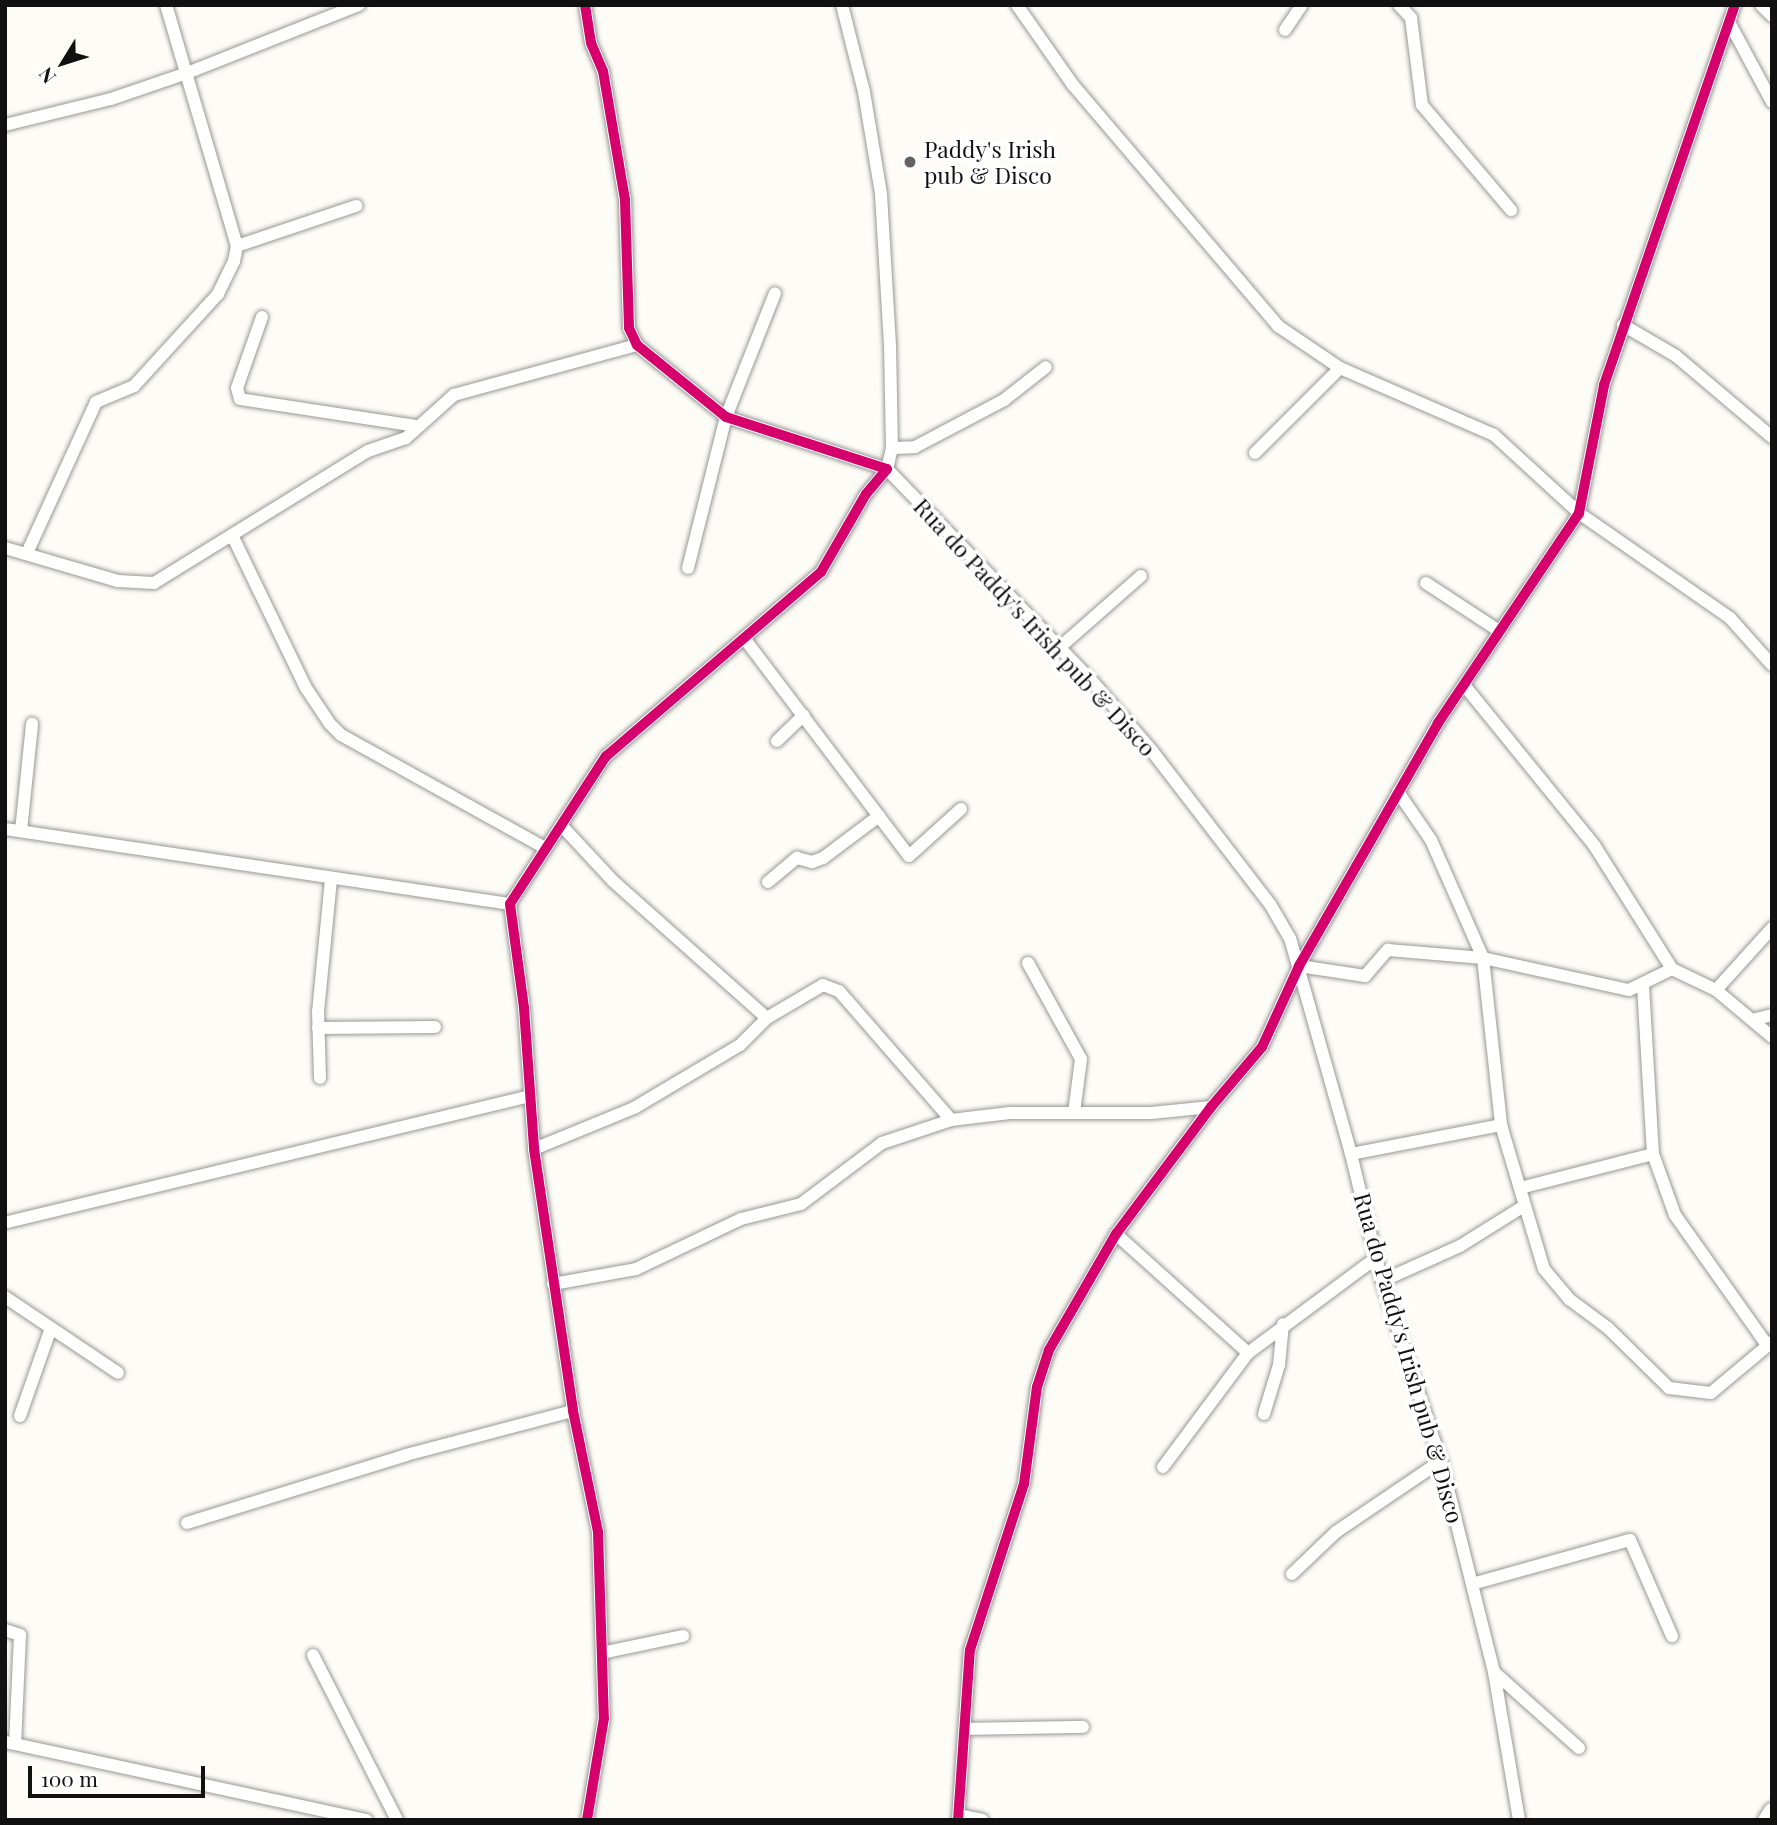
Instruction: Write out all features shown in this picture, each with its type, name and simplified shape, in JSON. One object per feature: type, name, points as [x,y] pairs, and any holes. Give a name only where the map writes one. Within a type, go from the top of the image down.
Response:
[{"type":"street","points":[[27,553],[96,402],[134,386],[218,294],[237,246],[166,5]]},
{"type":"street","points":[[5,125],[111,99],[187,73],[359,5]]},
{"type":"street","points":[[585,5],[591,43],[603,71],[625,200],[629,328],[638,345],[726,417],[887,469]]},
{"type":"street","points":[[587,1820],[604,1718],[598,1532],[573,1411],[534,1149],[510,904],[606,756],[821,572],[866,494],[887,469],[892,449],[881,194],[864,92],[842,5]]},
{"type":"street","points":[[1017,5],[1073,86],[1278,326],[1339,368],[1494,435],[1579,513],[1730,618],[1772,665]]},
{"type":"street","points":[[1285,30],[1302,5]]},
{"type":"street","points":[[1399,5],[1411,18],[1422,105],[1511,210]]},
{"type":"street","points":[[982,1820],[959,1818],[970,1650],[1024,1483],[1041,1372],[1088,1275],[1211,1107],[1262,1047],[1299,965],[1398,792],[1499,631],[1579,513],[1604,385],[1735,5]]},
{"type":"street","points":[[1760,5],[1772,16]]},
{"type":"street","points":[[1729,22],[1772,102]]},
{"type":"street","points":[[237,246],[356,206]]},
{"type":"street","points":[[688,568],[726,417],[775,293]]},
{"type":"street","points":[[262,317],[237,388],[240,399],[416,426]]},
{"type":"street","points":[[1623,325],[1676,356],[1772,437]]},
{"type":"street","points":[[5,548],[118,581],[154,583],[368,451],[406,438],[416,426],[454,395],[638,345]]},
{"type":"street","points":[[892,449],[915,447],[1004,400],[1046,367]]},
{"type":"street","points":[[1255,453],[1339,368]]},
{"type":"street","name":"Rua do Paddy's Irish pub & Disco","points":[[887,469],[1059,648],[1152,751],[1270,904],[1299,965],[1352,1154],[1382,1281],[1441,1461],[1494,1672],[1519,1820]]},
{"type":"street","points":[[232,535],[306,688],[335,730],[545,848]]},
{"type":"street","points":[[1059,648],[1141,576]]},
{"type":"street","points":[[1426,583],[1499,631]]},
{"type":"street","points":[[744,638],[912,856],[961,809]]},
{"type":"street","points":[[1464,685],[1594,845],[1672,969],[1717,990],[1756,1019],[1772,1037]]},
{"type":"street","points":[[777,741],[804,715]]},
{"type":"street","points":[[21,831],[32,724]]},
{"type":"street","points":[[1398,792],[1431,840],[1483,958],[1501,1125],[1544,1269],[1555,1284],[1670,1388],[1711,1393],[1770,1344],[1675,1215],[1653,1154],[1643,986]]},
{"type":"street","points":[[768,882],[797,858],[812,862],[823,858],[879,816]]},
{"type":"street","points":[[561,825],[613,881],[767,1018]]},
{"type":"street","points":[[5,829],[510,904]]},
{"type":"street","points":[[320,1078],[318,1028],[331,879]]},
{"type":"street","points":[[1717,990],[1772,928]]},
{"type":"street","points":[[1299,965],[1355,978],[1372,972],[1388,950],[1483,958],[1629,990],[1643,986],[1672,969]]},
{"type":"street","points":[[1028,963],[1081,1059],[1074,1113]]},
{"type":"street","points":[[534,1149],[634,1108],[740,1045],[767,1018],[823,985],[839,991],[951,1119]]},
{"type":"street","points":[[1756,1019],[1772,1016]]},
{"type":"street","points":[[318,1028],[435,1027]]},
{"type":"street","points":[[6,1219],[530,1096]]},
{"type":"street","points":[[553,1284],[636,1269],[741,1219],[801,1204],[882,1143],[951,1119],[1010,1113],[1151,1113],[1211,1107]]},
{"type":"street","points":[[1352,1154],[1501,1125]]},
{"type":"street","points":[[1520,1188],[1653,1154]]},
{"type":"street","points":[[1382,1281],[1460,1246],[1524,1206]]},
{"type":"street","points":[[1116,1234],[1248,1353]]},
{"type":"street","points":[[1163,1466],[1248,1353],[1283,1324],[1376,1258]]},
{"type":"street","points":[[8,1301],[118,1373]]},
{"type":"street","points":[[1264,1414],[1279,1365],[1283,1324]]},
{"type":"street","points":[[20,1416],[51,1328]]},
{"type":"street","points":[[187,1524],[406,1455],[573,1411]]},
{"type":"street","points":[[1292,1574],[1336,1532],[1441,1461]]},
{"type":"street","points":[[1472,1584],[1630,1540],[1672,1636]]},
{"type":"street","points":[[5,1630],[20,1635],[10,1743],[306,1815],[367,1820]]},
{"type":"street","points":[[602,1653],[682,1636]]},
{"type":"street","points":[[313,1655],[397,1820]]},
{"type":"street","points":[[1494,1672],[1578,1748]]},
{"type":"street","points":[[966,1729],[1083,1727]]},
{"type":"street","points":[[1766,1820],[1772,1811]]},
{"type":"cycle path","points":[[585,5],[591,43],[603,71],[625,200],[629,328],[637,345],[726,417],[887,469],[866,494],[821,572],[606,756],[510,904],[524,1008],[534,1149],[573,1411],[598,1532],[604,1718],[587,1820]]},
{"type":"cycle path","points":[[958,1820],[970,1650],[1024,1484],[1037,1387],[1049,1350],[1116,1234],[1211,1107],[1262,1047],[1299,966],[1438,723],[1579,513],[1604,385],[1735,5]]},
{"type":"place","name":"Paddy's Irish pub & Disco","points":[[910,162]]}]
